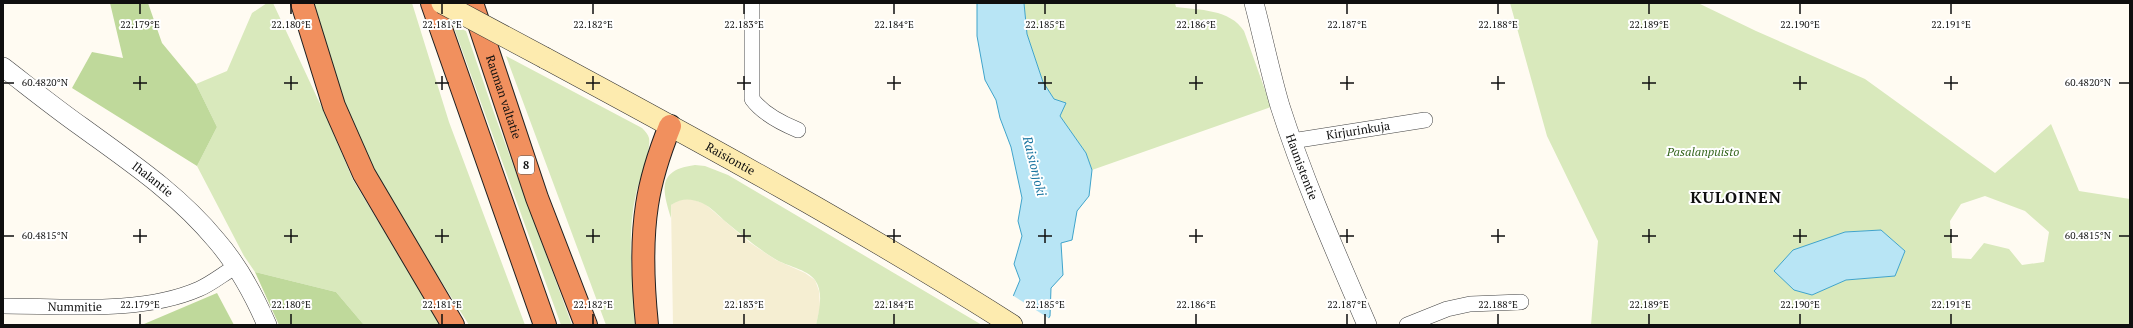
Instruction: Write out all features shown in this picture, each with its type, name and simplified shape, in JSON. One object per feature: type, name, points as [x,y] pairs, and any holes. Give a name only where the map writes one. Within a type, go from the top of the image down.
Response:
[{"type":"highway","points":[[302,3],[334,106],[364,174],[453,325]]},
{"type":"highway","points":[[432,3],[545,325]]},
{"type":"highway","name":"Rauman valtatie","points":[[472,3],[537,198],[586,325]]},
{"type":"highway","points":[[647,325],[644,284],[647,206],[656,169],[670,126]]},
{"type":"main road","name":"Raisiontie","points":[[442,3],[670,126],[835,219],[973,300],[1012,325]]},
{"type":"street","points":[[752,3],[752,99],[756,105],[775,119],[798,130]]},
{"type":"street","name":"Haunistentie","points":[[1254,3],[1280,104],[1292,141],[1322,222],[1368,325]]},
{"type":"street","name":"Ihalantie","points":[[3,67],[54,107],[160,184],[212,235],[252,292],[268,325]]},
{"type":"street","name":"Kirjurinkuja","points":[[1292,141],[1425,120]]},
{"type":"street","name":"Nummitie","points":[[3,306],[70,308],[154,301],[200,289],[235,267]]},
{"type":"street","points":[[1407,325],[1447,309],[1470,304],[1521,302]]},
{"type":"shaded area","points":[[680,199],[692,199],[705,204],[749,242],[776,260],[805,273],[815,280],[819,291],[820,307],[816,325],[673,325],[671,205]]},
{"type":"green space","points":[[110,3],[148,3],[162,43],[196,84],[217,127],[197,166],[72,88],[92,52],[123,58]]},
{"type":"green space","points":[[267,3],[273,3],[329,123],[353,180],[441,325],[364,325],[336,292],[255,272],[244,256],[197,166],[217,127],[196,84],[227,71],[252,13]]},
{"type":"green space","points":[[313,3],[412,3],[449,122],[525,325],[469,325],[400,215],[362,147],[347,112]]},
{"type":"green space","points":[[1024,3],[1175,3],[1176,7],[1204,10],[1231,18],[1244,31],[1271,107],[1092,170],[1086,153],[1060,116],[1054,99],[1043,82],[1027,34]]},
{"type":"green space","name":"Pasalanpuisto","points":[[1510,3],[1698,3],[1756,31],[1865,79],[1995,173],[2051,124],[2079,191],[2130,199],[2130,325],[1591,325],[1598,241],[1547,136]],"holes":[[[1985,196],[2025,211],[2049,232],[2044,262],[2022,265],[2009,249],[1984,243],[1971,259],[1952,258],[1950,221],[1961,204]],[[1881,230],[1905,251],[1895,276],[1846,280],[1812,295],[1845,232]]]},
{"type":"green space","points":[[453,25],[466,31],[494,113],[572,325],[561,325]]},
{"type":"green space","points":[[506,56],[642,128],[648,135],[648,151],[636,194],[631,226],[631,259],[635,325],[606,325]]},
{"type":"green space","points":[[695,165],[705,166],[728,175],[982,325],[816,325],[820,296],[818,285],[807,273],[768,255],[744,237],[712,209],[702,203],[694,200],[682,200],[675,203],[671,205],[671,218],[666,198],[665,182],[668,176],[674,171]]},
{"type":"green space","points":[[255,272],[336,292],[364,325],[279,325]]},
{"type":"green space","points":[[217,293],[234,325],[144,325],[144,324]]},
{"type":"water","name":"Raisionjoki","points":[[977,3],[1024,3],[1027,34],[1043,82],[1054,99],[1066,103],[1060,116],[1086,153],[1092,170],[1089,196],[1077,211],[1072,240],[1061,243],[1063,275],[1051,288],[1050,316],[1044,325],[1001,325],[1020,280],[1014,264],[1022,236],[1018,221],[1022,198],[1011,147],[1000,118],[996,100],[985,80],[977,36]]},
{"type":"water","points":[[1881,230],[1905,251],[1895,276],[1846,280],[1812,295],[1794,290],[1774,271],[1793,250],[1845,232]]},
{"type":"pier","points":[[1012,295],[1050,319],[1047,325],[999,325]]},
{"type":"district","name":"KULOINEN","points":[[1736,197]]}]
